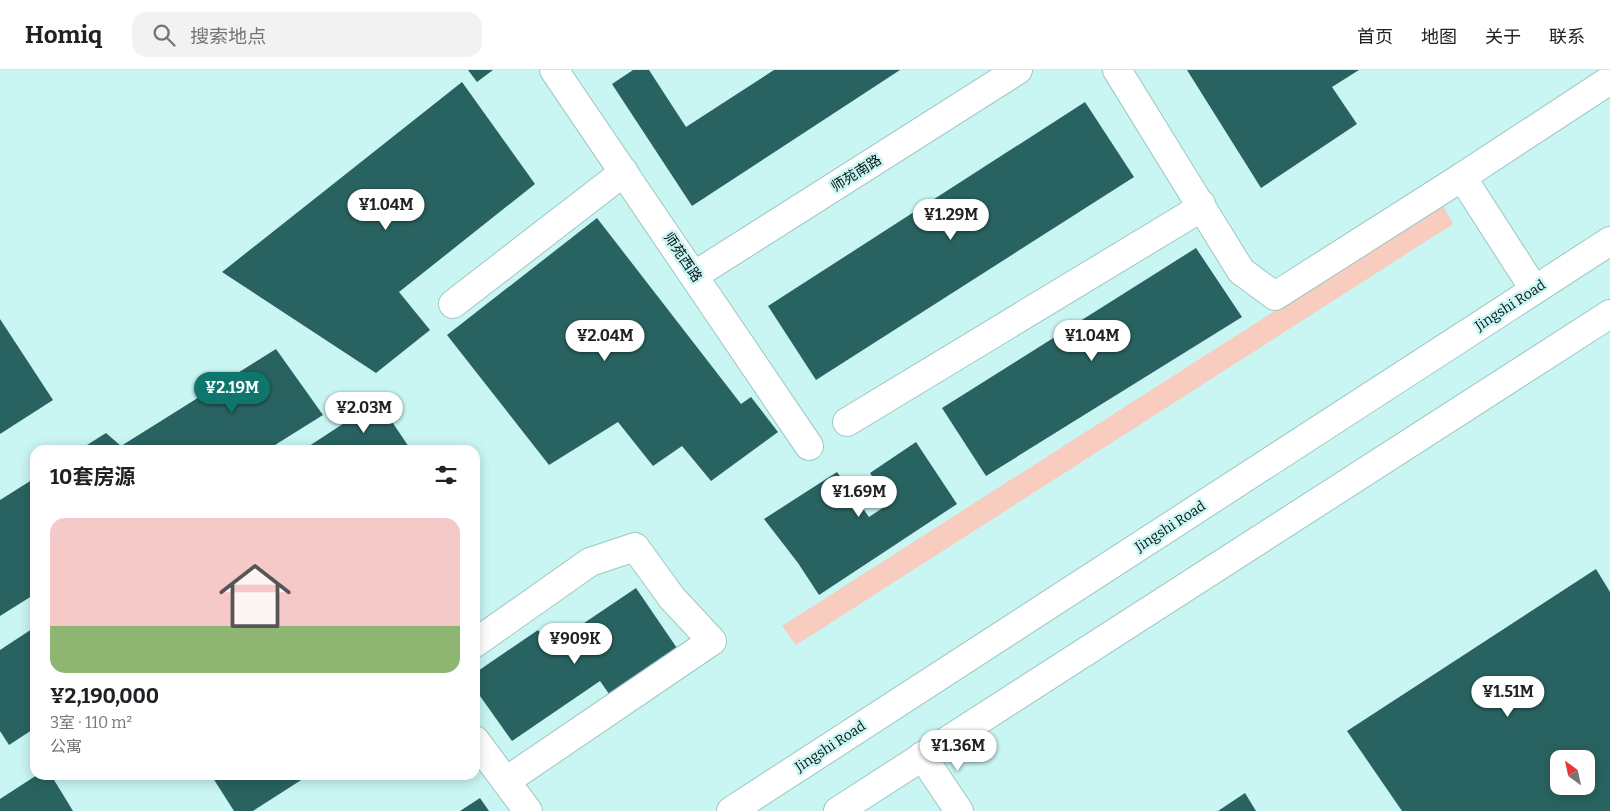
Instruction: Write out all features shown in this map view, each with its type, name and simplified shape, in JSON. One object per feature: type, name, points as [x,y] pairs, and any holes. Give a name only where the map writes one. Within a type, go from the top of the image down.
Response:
[{"type":"main road","name":"师苑南路","points":[[695,275],[1018,70]]},
{"type":"main road","points":[[1117,70],[1241,272],[1275,296],[1610,80]]},
{"type":"main road","name":"师苑西路","points":[[558,71],[809,446]]},
{"type":"main road","points":[[452,304],[624,172]]},
{"type":"main road","points":[[1462,177],[1534,289]]},
{"type":"main road","points":[[847,422],[1194,212],[1201,204]]},
{"type":"main road","name":"Jingshi Road","points":[[731,811],[1610,241]]},
{"type":"main road","points":[[838,811],[1610,314]]},
{"type":"main road","points":[[480,639],[590,562],[634,547],[672,598],[712,641],[506,781]]},
{"type":"main road","points":[[480,747],[528,811]]},
{"type":"main road","points":[[922,756],[959,811]]},
{"type":"shaded area","points":[[1442,204],[1453,224],[796,645],[782,626]]},
{"type":"building","points":[[468,70],[493,70],[477,82]]},
{"type":"building","points":[[633,70],[649,70],[686,127],[774,70],[900,70],[692,206],[612,84]]},
{"type":"building","points":[[1187,70],[1359,70],[1332,87],[1357,124],[1261,188]]},
{"type":"building","points":[[462,82],[535,184],[399,292],[430,330],[376,373],[222,272]]},
{"type":"building","points":[[1085,102],[1134,177],[816,380],[768,306]]},
{"type":"building","points":[[597,218],[741,404],[751,397],[778,432],[711,481],[682,446],[653,466],[618,422],[549,465],[447,335]]},
{"type":"building","points":[[1196,248],[1242,317],[986,476],[942,408]]},
{"type":"building","points":[[0,319],[53,400],[0,434]]},
{"type":"building","points":[[276,349],[323,415],[275,445],[123,445]]},
{"type":"building","points":[[378,401],[408,445],[311,445]]},
{"type":"building","points":[[106,433],[120,445],[87,445]]},
{"type":"building","points":[[916,442],[957,504],[819,595],[798,563],[764,519],[837,472],[869,517],[890,503],[870,473]]},
{"type":"building","points":[[30,481],[30,597],[0,616],[0,500]]},
{"type":"building","points":[[1596,569],[1610,592],[1610,811],[1402,811],[1347,731]]},
{"type":"building","points":[[636,588],[681,654],[614,701],[600,681],[512,741],[480,696],[480,670],[538,630],[550,646]]},
{"type":"building","points":[[30,630],[30,731],[9,745],[0,731],[0,650]]},
{"type":"building","points":[[30,780],[54,780],[73,811],[0,811],[0,799]]},
{"type":"building","points":[[214,780],[301,780],[253,811],[234,811]]},
{"type":"building","points":[[1245,793],[1256,811],[1218,811]]},
{"type":"building","points":[[480,798],[489,811],[460,811]]}]
